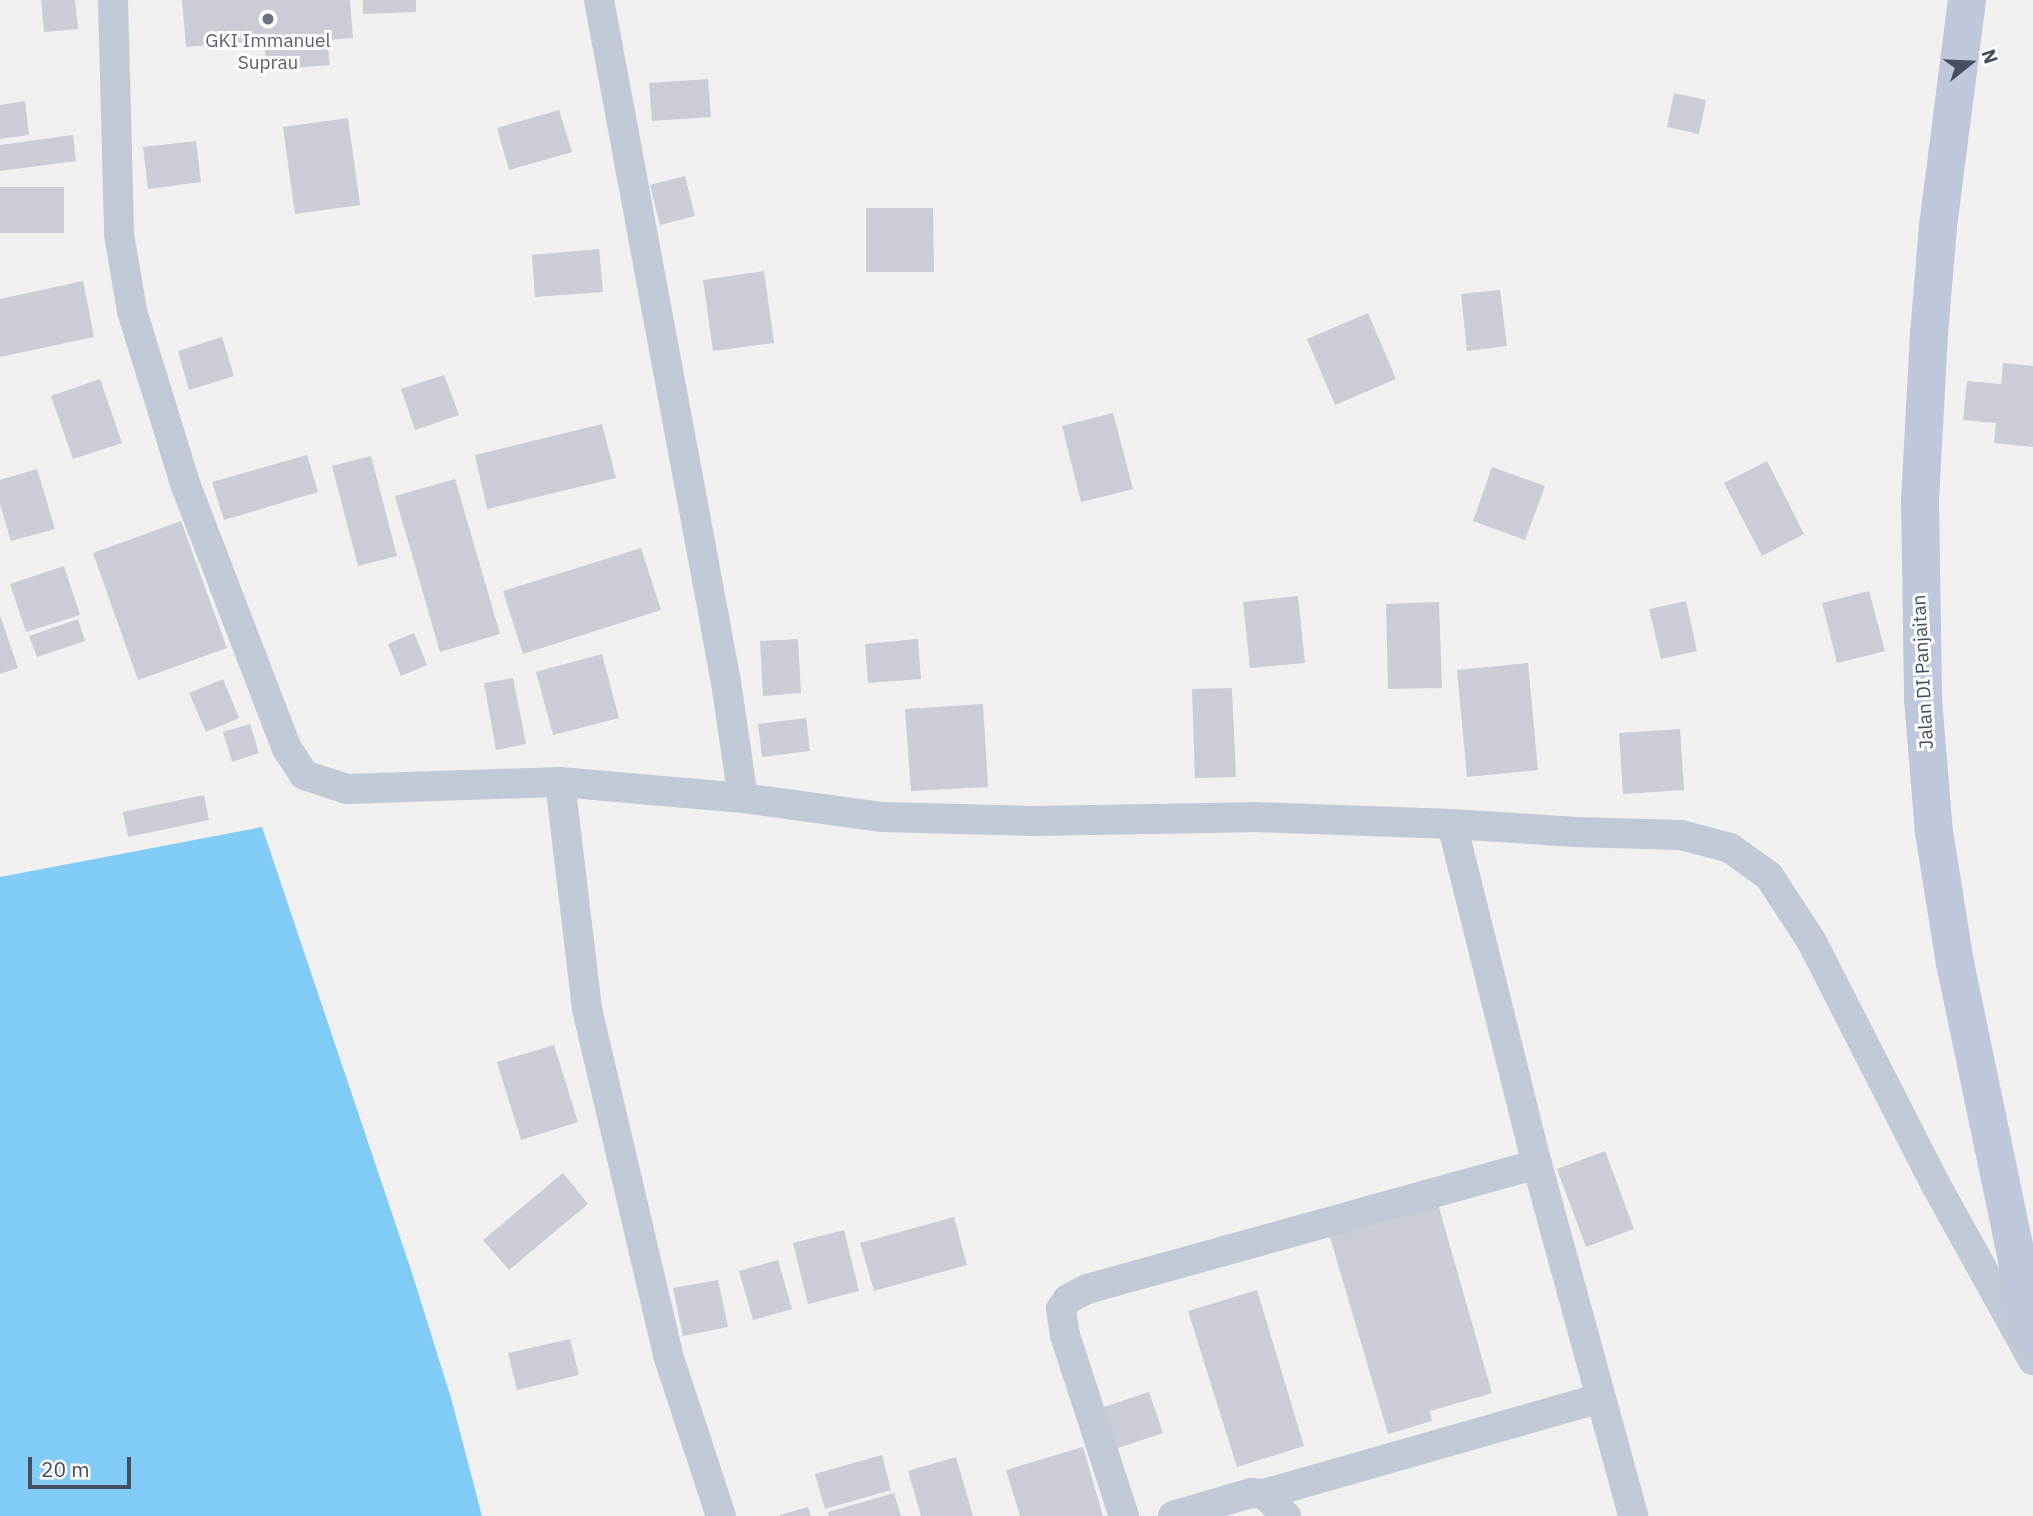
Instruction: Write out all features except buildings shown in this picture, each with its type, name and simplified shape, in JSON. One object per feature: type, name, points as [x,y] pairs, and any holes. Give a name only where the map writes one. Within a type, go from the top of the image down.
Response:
[{"type":"main road","name":"Jalan DI Panjaitan","points":[[1967,0],[1937,228],[1929,334],[1920,500],[1923,699],[1934,832],[1955,963],[2033,1336]]},
{"type":"street","points":[[113,0],[119,234],[132,311],[186,486],[286,747],[303,775],[347,789],[560,782],[743,799],[881,817],[1033,821],[1253,817],[1452,824],[1681,835],[1730,848],[1769,876],[1812,942],[1937,1187],[2033,1360]]},
{"type":"street","points":[[598,0],[726,682],[743,799]]},
{"type":"street","points":[[560,782],[586,1009],[668,1355],[721,1516]]},
{"type":"street","points":[[1452,824],[1537,1164],[1633,1516]]},
{"type":"street","points":[[1124,1516],[1065,1335],[1061,1309],[1068,1299],[1087,1289],[1537,1164]]},
{"type":"street","points":[[1173,1516],[1238,1495],[1264,1494],[1600,1398]]},
{"type":"street","points":[[1264,1494],[1286,1516]]},
{"type":"water","points":[[262,827],[412,1273],[451,1398],[482,1516],[0,1516],[0,877]]},
{"type":"place","name":"GKI Immanuel Suprau","points":[[268,19]]}]
